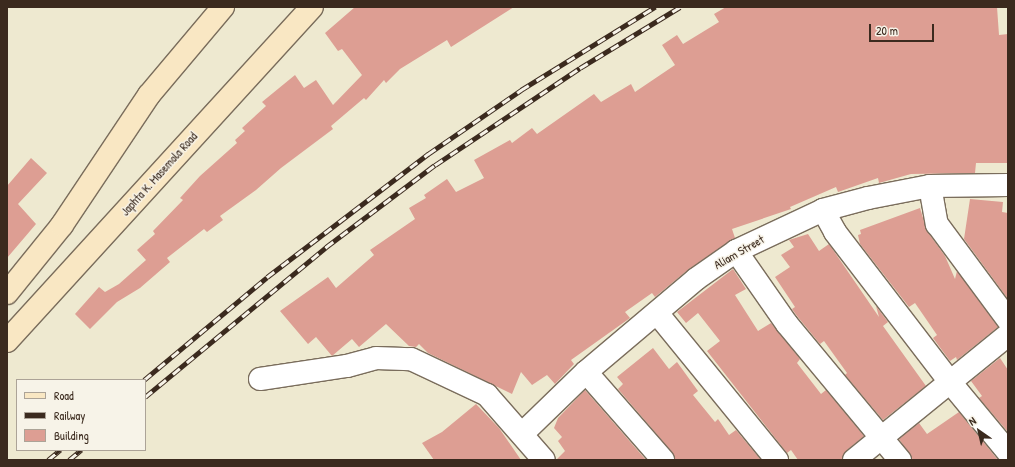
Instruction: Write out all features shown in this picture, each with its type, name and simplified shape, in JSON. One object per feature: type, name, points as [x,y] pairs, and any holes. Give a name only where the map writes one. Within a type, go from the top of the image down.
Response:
[{"type":"main road","points":[[7,293],[62,225],[149,95],[223,7]]},
{"type":"main road","name":"Japhta K. Masemola Road","points":[[7,341],[312,7]]},
{"type":"street","name":"Aliam Street","points":[[523,433],[586,372],[696,279],[736,251],[823,210],[868,198],[930,186],[1008,185]]},
{"type":"street","points":[[930,186],[937,224],[1008,320]]},
{"type":"street","points":[[823,210],[835,232],[950,382],[1008,452]]},
{"type":"street","points":[[736,251],[787,324],[900,460]]},
{"type":"street","points":[[657,313],[777,460]]},
{"type":"street","points":[[854,460],[1008,335]]},
{"type":"street","points":[[260,380],[347,366],[376,358],[411,359],[482,392],[523,433],[544,460]]},
{"type":"street","points":[[586,372],[663,460]]},
{"type":"building","points":[[355,7],[514,7],[451,47],[447,40],[400,69],[386,83],[384,80],[366,100],[364,98],[331,126],[333,129],[281,168],[256,190],[220,216],[223,220],[207,232],[204,229],[167,258],[170,262],[140,288],[117,302],[90,329],[75,314],[99,287],[105,292],[119,284],[146,260],[137,250],[155,234],[153,231],[183,200],[180,198],[200,176],[237,143],[235,140],[245,131],[242,128],[266,106],[262,102],[295,75],[304,88],[316,80],[333,105],[362,75],[342,49],[338,51],[325,33]]},
{"type":"building","points":[[726,7],[997,7],[999,35],[1008,34],[1008,163],[976,163],[975,173],[911,174],[879,183],[878,178],[838,192],[836,187],[790,207],[791,209],[732,229],[735,238],[689,269],[655,297],[652,293],[625,312],[630,318],[571,360],[574,364],[555,384],[547,375],[532,385],[521,372],[512,394],[428,353],[419,344],[416,347],[409,346],[386,324],[359,347],[352,339],[332,356],[316,337],[308,344],[280,311],[328,277],[336,288],[374,255],[370,250],[415,219],[409,208],[426,198],[424,195],[447,179],[456,192],[484,178],[474,160],[510,140],[512,143],[532,128],[537,134],[594,94],[601,102],[631,84],[635,92],[675,65],[662,45],[677,35],[683,44],[719,22],[714,14]]},
{"type":"building","points":[[31,158],[47,173],[18,204],[36,224],[7,258],[7,186]]},
{"type":"building","points":[[970,199],[1003,202],[1002,212],[1008,213],[1008,299],[964,239]]},
{"type":"building","points":[[920,208],[927,231],[945,256],[955,279],[957,271],[998,327],[957,360],[956,357],[950,361],[933,338],[937,335],[915,303],[909,307],[860,244],[858,235],[861,234],[860,230]]},
{"type":"building","points":[[808,234],[819,251],[829,244],[879,317],[876,306],[888,322],[883,326],[926,386],[883,420],[845,375],[847,373],[824,341],[820,344],[797,316],[792,309],[795,307],[775,277],[790,267],[781,255],[794,247],[789,240]]},
{"type":"building","points":[[733,269],[746,289],[735,295],[758,331],[771,323],[800,359],[797,363],[821,394],[826,390],[864,436],[846,451],[842,460],[798,460],[791,450],[787,453],[707,351],[720,341],[698,313],[686,323],[677,312]]},
{"type":"building","points":[[653,348],[669,369],[677,362],[698,391],[693,395],[715,422],[718,419],[729,435],[736,430],[761,460],[675,460],[672,452],[618,389],[623,384],[617,377]]},
{"type":"building","points":[[1000,358],[1008,370],[1008,432],[979,398],[982,396],[971,381]]},
{"type":"building","points":[[585,390],[646,460],[556,460],[565,451],[558,441],[562,437],[554,428],[558,418]]},
{"type":"building","points":[[476,404],[499,428],[521,460],[434,460],[422,443],[442,432]]},
{"type":"building","points":[[959,412],[998,460],[913,460],[899,439],[919,423],[927,434]]},
{"type":"railway","points":[[145,379],[267,277],[428,154],[521,90],[655,7]]},
{"type":"railway","points":[[146,396],[326,247],[435,165],[580,68],[680,7]]},
{"type":"railway","points":[[48,460],[59,451]]},
{"type":"railway","points":[[69,460],[80,451]]}]
